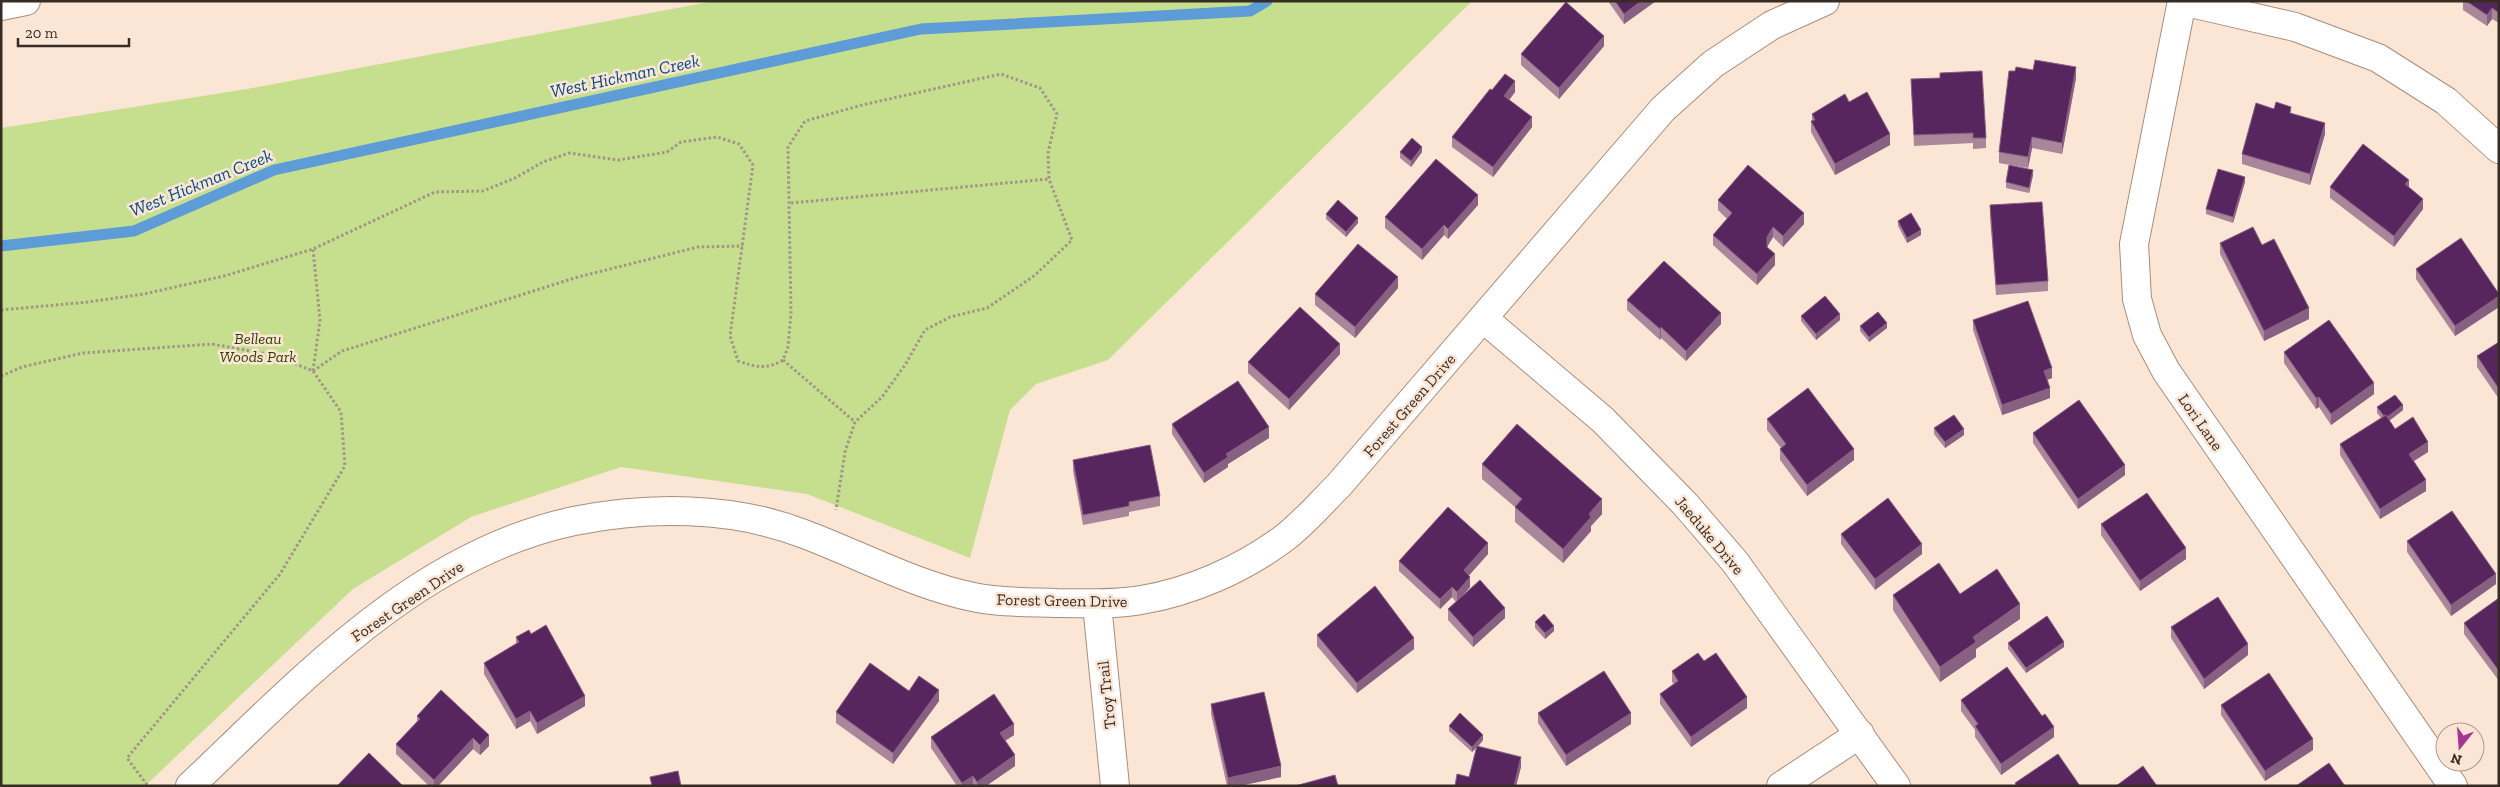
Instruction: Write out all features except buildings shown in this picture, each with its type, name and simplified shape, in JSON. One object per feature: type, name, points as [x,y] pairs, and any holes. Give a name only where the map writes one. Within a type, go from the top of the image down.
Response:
[{"type":"street","points":[[1,6],[26,1]]},
{"type":"street","name":"Forest Green Drive","points":[[190,786],[354,634],[418,589],[462,562],[511,540],[572,522],[626,512],[680,511],[737,516],[800,532],[922,582],[975,598],[1097,604],[1140,601],[1188,590],[1239,565],[1284,538],[1339,485],[1664,109],[1713,64],[1772,24],[1825,1]]},
{"type":"street","points":[[2182,1],[2295,27],[2378,58],[2446,101],[2499,149]]},
{"type":"street","name":"Lori Lane","points":[[2182,1],[2134,244],[2136,299],[2147,335],[2166,372],[2453,786]]},
{"type":"street","name":"Jaeduke Drive","points":[[1484,319],[1603,420],[1685,504],[1735,562],[1896,786]]},
{"type":"street","name":"Troy Trail","points":[[1097,604],[1116,786]]},
{"type":"street","points":[[1781,786],[1860,734]]},
{"type":"path","points":[[1,310],[88,302],[144,294],[224,276],[313,249],[435,192],[483,191],[515,178],[543,162],[569,153],[618,160],[666,152],[680,142],[717,138],[739,144],[753,165],[730,336],[738,360],[757,368],[772,367],[784,360],[788,347],[791,312],[791,203],[788,147],[805,121],[862,105],[1001,74],[1040,88],[1057,114],[1048,153],[1049,179],[1072,240],[1034,276],[987,308],[950,317],[925,330],[905,366],[882,397],[855,422],[845,452],[841,483]]},
{"type":"path","points":[[791,203],[1049,179]]},
{"type":"path","points":[[312,372],[342,351],[578,277],[698,247],[743,246]]},
{"type":"path","points":[[312,372],[320,320],[313,249]]},
{"type":"path","points":[[1,376],[22,367],[83,353],[212,344],[273,355],[312,372],[342,412],[345,466],[280,574],[127,758],[148,786]]},
{"type":"path","points":[[784,360],[855,422]]},
{"type":"green space","name":"Belleau Woods Park","points":[[714,1],[1472,1],[1108,360],[1036,384],[1010,410],[970,558],[807,494],[621,467],[471,517],[353,589],[145,786],[1,786],[1,128],[247,89]]},
{"type":"waterway","name":"West Hickman Creek","points":[[1,246],[134,231],[274,170],[921,29],[1250,11],[1267,1]]}]
